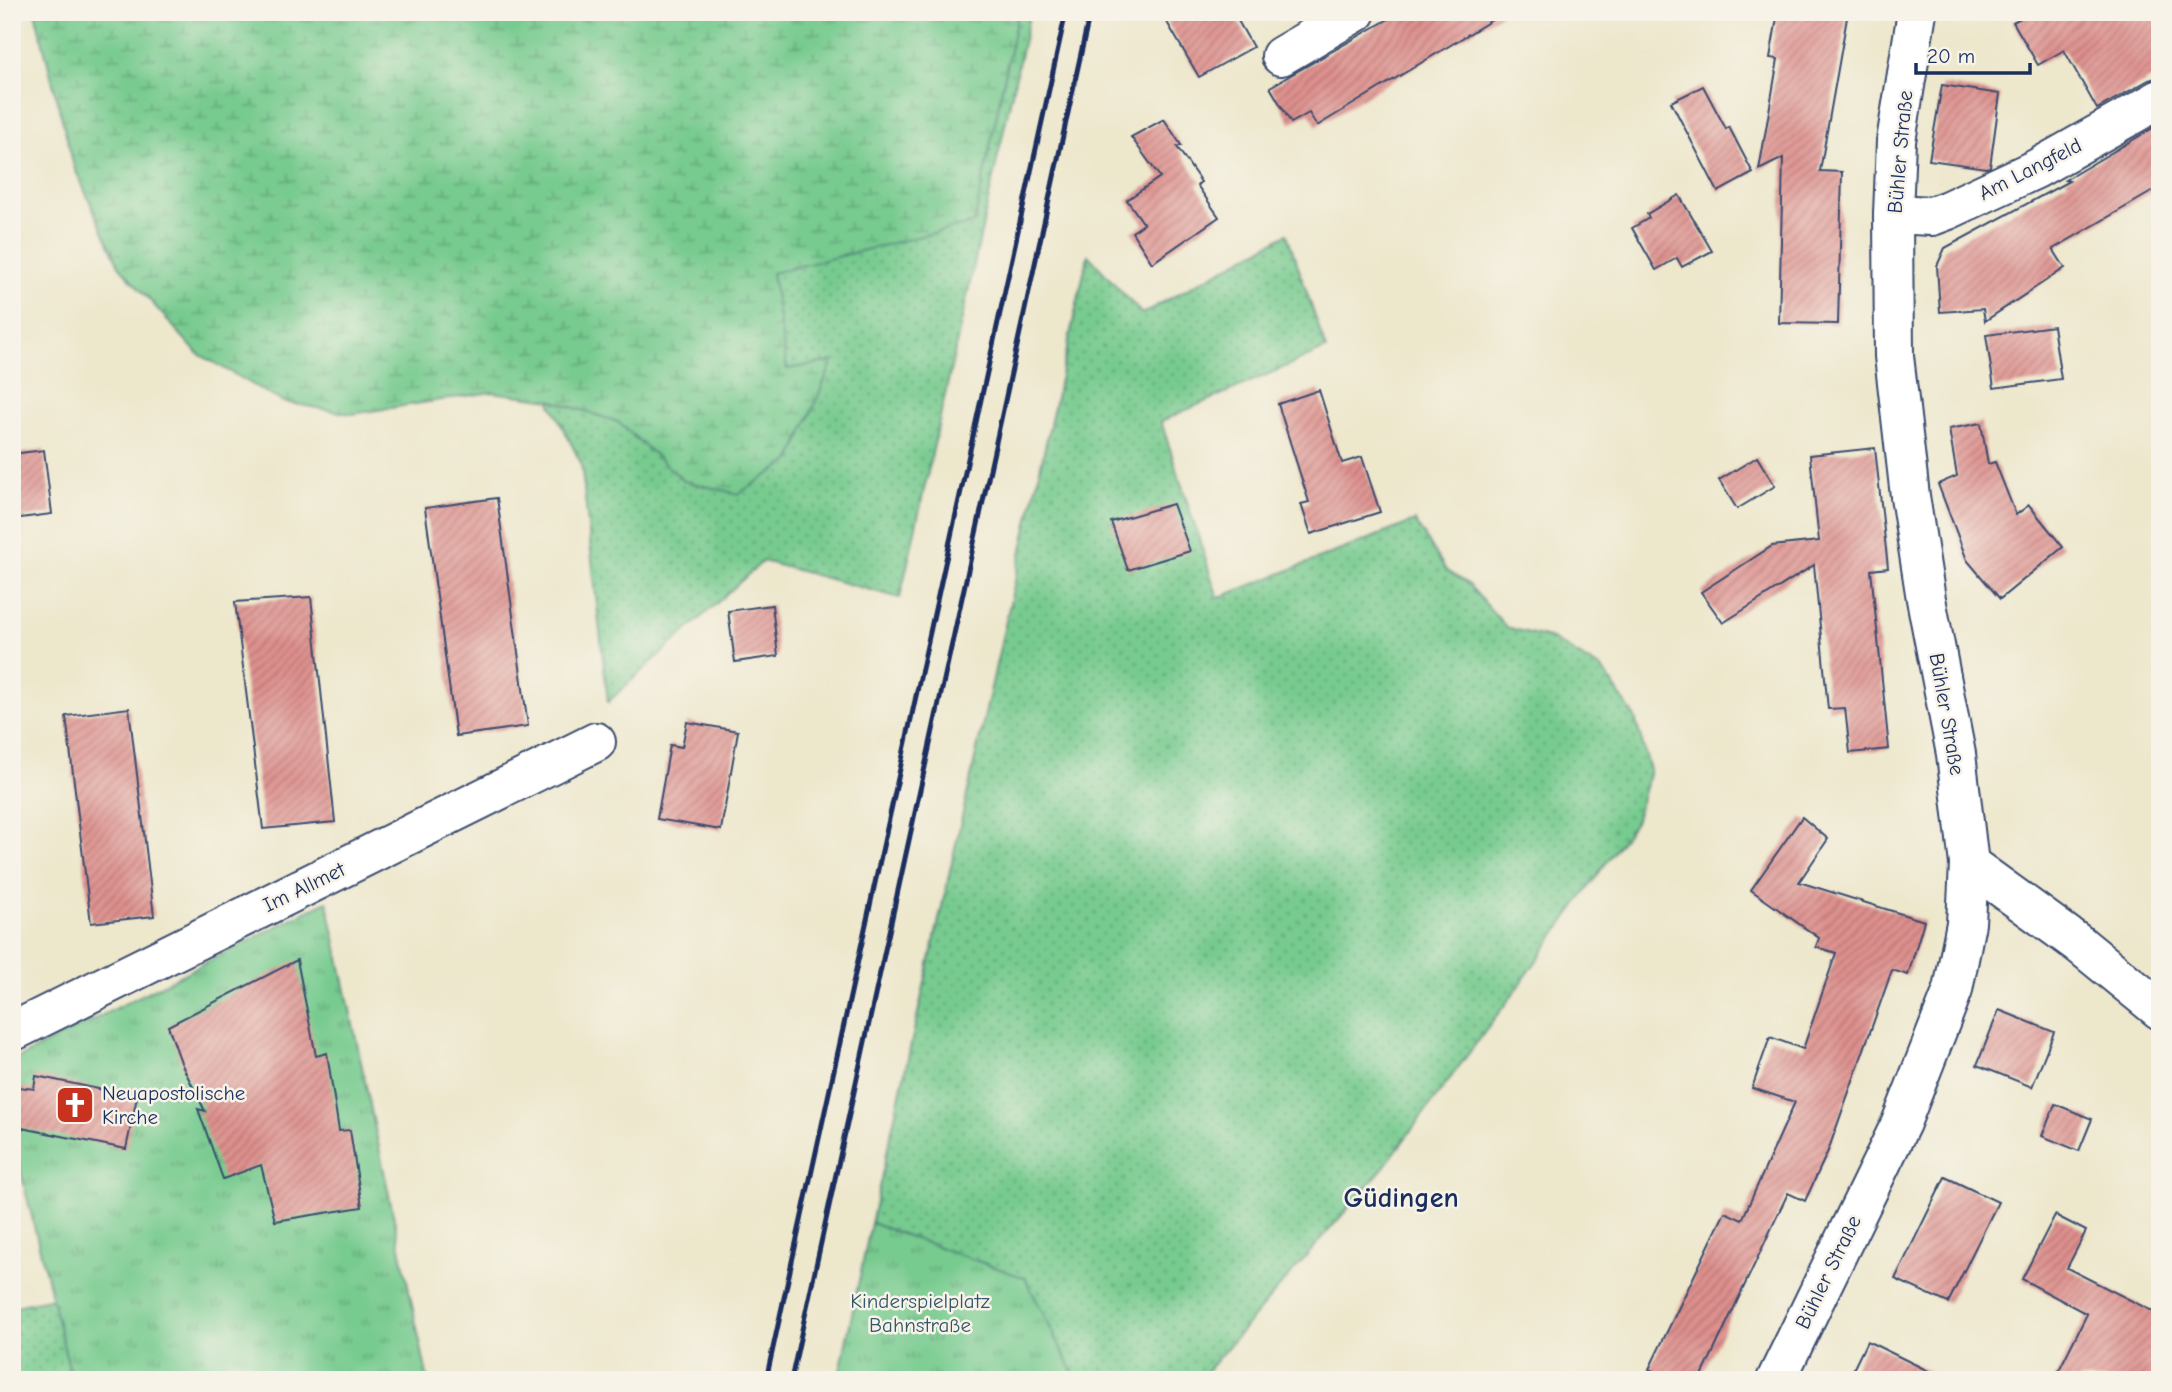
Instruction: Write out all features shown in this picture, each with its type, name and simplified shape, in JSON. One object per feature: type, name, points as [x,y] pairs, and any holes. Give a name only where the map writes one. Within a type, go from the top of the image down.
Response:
[{"type":"main road","points":[[1281,56],[1356,12]]},
{"type":"main road","name":"Bühler Straße","points":[[1776,1380],[1900,1123],[1953,990],[1966,923],[1969,864],[1955,754],[1926,600],[1910,496],[1894,356],[1893,214],[1896,141],[1917,12]]},
{"type":"main road","name":"Am Langfeld","points":[[1893,214],[1932,216],[1948,210],[2036,169],[2160,99]]},
{"type":"main road","name":"Im Allmet","points":[[12,1032],[596,742]]},
{"type":"main road","points":[[1969,864],[2079,944],[2160,1010]]},
{"type":"green space","points":[[35,12],[1018,12],[974,223],[772,273],[787,369],[833,361],[791,460],[738,494],[684,481],[618,422],[551,400],[492,392],[352,414],[283,402],[197,353],[119,266],[74,167]]},
{"type":"green space","points":[[524,12],[1030,12],[900,598],[763,561],[608,702],[581,463],[403,111]]},
{"type":"green space","points":[[1287,234],[1326,349],[1161,421],[1218,598],[1415,521],[1446,570],[1468,584],[1506,627],[1552,639],[1603,670],[1635,718],[1650,770],[1635,822],[1516,990],[1383,1168],[1199,1380],[1077,1380],[1025,1278],[871,1223],[1088,255],[1142,314]]},
{"type":"green space","points":[[327,901],[428,1380],[72,1380],[12,1136],[12,1061]]},
{"type":"green space","name":"Kinderspielplatz Bahnstraße","points":[[871,1223],[1025,1278],[1077,1380],[857,1380],[840,1372]]},
{"type":"green space","points":[[53,1298],[72,1380],[12,1380],[12,1307]]},
{"type":"building","points":[[1161,12],[1233,12],[1253,47],[1199,77]]},
{"type":"building","points":[[1401,12],[1505,12],[1317,126],[1309,113],[1291,123],[1270,87]]},
{"type":"building","points":[[1778,12],[1848,12],[1820,171],[1842,172],[1838,324],[1779,323],[1783,158],[1759,170],[1778,59],[1770,58]]},
{"type":"building","points":[[2032,12],[2160,12],[2160,77],[2149,80],[2097,109],[2064,50],[2038,65],[2013,22]]},
{"type":"building","points":[[1942,85],[2000,94],[1990,167],[1929,160]]},
{"type":"building","points":[[1703,86],[1726,129],[1729,127],[1753,173],[1718,192],[1671,102]]},
{"type":"building","points":[[1164,119],[1181,145],[1177,147],[1201,182],[1197,185],[1219,217],[1152,263],[1132,232],[1144,224],[1127,200],[1160,177],[1131,137]]},
{"type":"building","points":[[2160,124],[2160,187],[2053,249],[2065,268],[1985,321],[1983,309],[1940,312],[1937,266],[1945,248],[2069,181],[2065,180]]},
{"type":"building","points":[[1679,195],[1712,251],[1682,267],[1677,258],[1656,270],[1632,228],[1649,218],[1647,214]]},
{"type":"building","points":[[2053,326],[2061,379],[1994,388],[1986,335]]},
{"type":"building","points":[[1319,390],[1342,463],[1362,457],[1380,512],[1311,534],[1301,504],[1309,502],[1278,404]]},
{"type":"building","points":[[1981,423],[1988,464],[1995,462],[2016,515],[2029,505],[2063,547],[2000,599],[1967,560],[1938,484],[1957,476],[1949,429]]},
{"type":"building","points":[[1875,448],[1888,568],[1871,570],[1889,749],[1850,753],[1845,708],[1828,709],[1814,565],[1723,623],[1701,592],[1772,546],[1819,541],[1810,455]]},
{"type":"building","points":[[44,450],[52,514],[12,519],[12,454]]},
{"type":"building","points":[[1757,457],[1775,486],[1737,509],[1719,480]]},
{"type":"building","points":[[497,498],[528,726],[456,736],[425,508]]},
{"type":"building","points":[[1173,504],[1190,551],[1128,570],[1111,522]]},
{"type":"building","points":[[311,597],[335,822],[263,829],[235,602]]},
{"type":"building","points":[[772,605],[778,656],[735,662],[728,611]]},
{"type":"building","points":[[129,708],[154,916],[91,923],[66,716]]},
{"type":"building","points":[[687,722],[738,731],[721,830],[657,819],[670,745],[682,747]]},
{"type":"building","points":[[1802,817],[1828,839],[1799,882],[1924,921],[1908,975],[1892,970],[1828,1151],[1805,1201],[1788,1193],[1700,1380],[1671,1380],[1649,1369],[1725,1212],[1742,1220],[1795,1102],[1752,1088],[1770,1037],[1803,1049],[1836,953],[1816,947],[1819,938],[1751,890]]},
{"type":"building","points":[[297,960],[316,1056],[327,1053],[339,1131],[350,1130],[362,1207],[275,1221],[261,1165],[223,1179],[198,1109],[205,1111],[182,1065],[168,1026]]},
{"type":"building","points":[[1999,1010],[2054,1032],[2032,1087],[1977,1065]]},
{"type":"building","name":"Neuapostolische Kirche","points":[[36,1076],[137,1097],[126,1149],[12,1126],[12,1096],[17,1096],[19,1087],[34,1089]]},
{"type":"building","points":[[2055,1104],[2092,1119],[2079,1151],[2042,1136]]},
{"type":"building","points":[[1945,1177],[1998,1202],[1948,1303],[1895,1279]]},
{"type":"building","points":[[2055,1215],[2086,1231],[2067,1268],[2160,1315],[2160,1380],[2054,1380],[2087,1314],[2022,1279]]},
{"type":"building","points":[[1867,1341],[1947,1380],[1848,1380]]},
{"type":"railway","points":[[766,1380],[1066,12]]},
{"type":"railway","points":[[791,1380],[1090,12]]},
{"type":"place","name":"Neuapostolische Kirche","points":[[75,1105]]},
{"type":"district","name":"Güdingen","points":[[1401,1198]]}]
